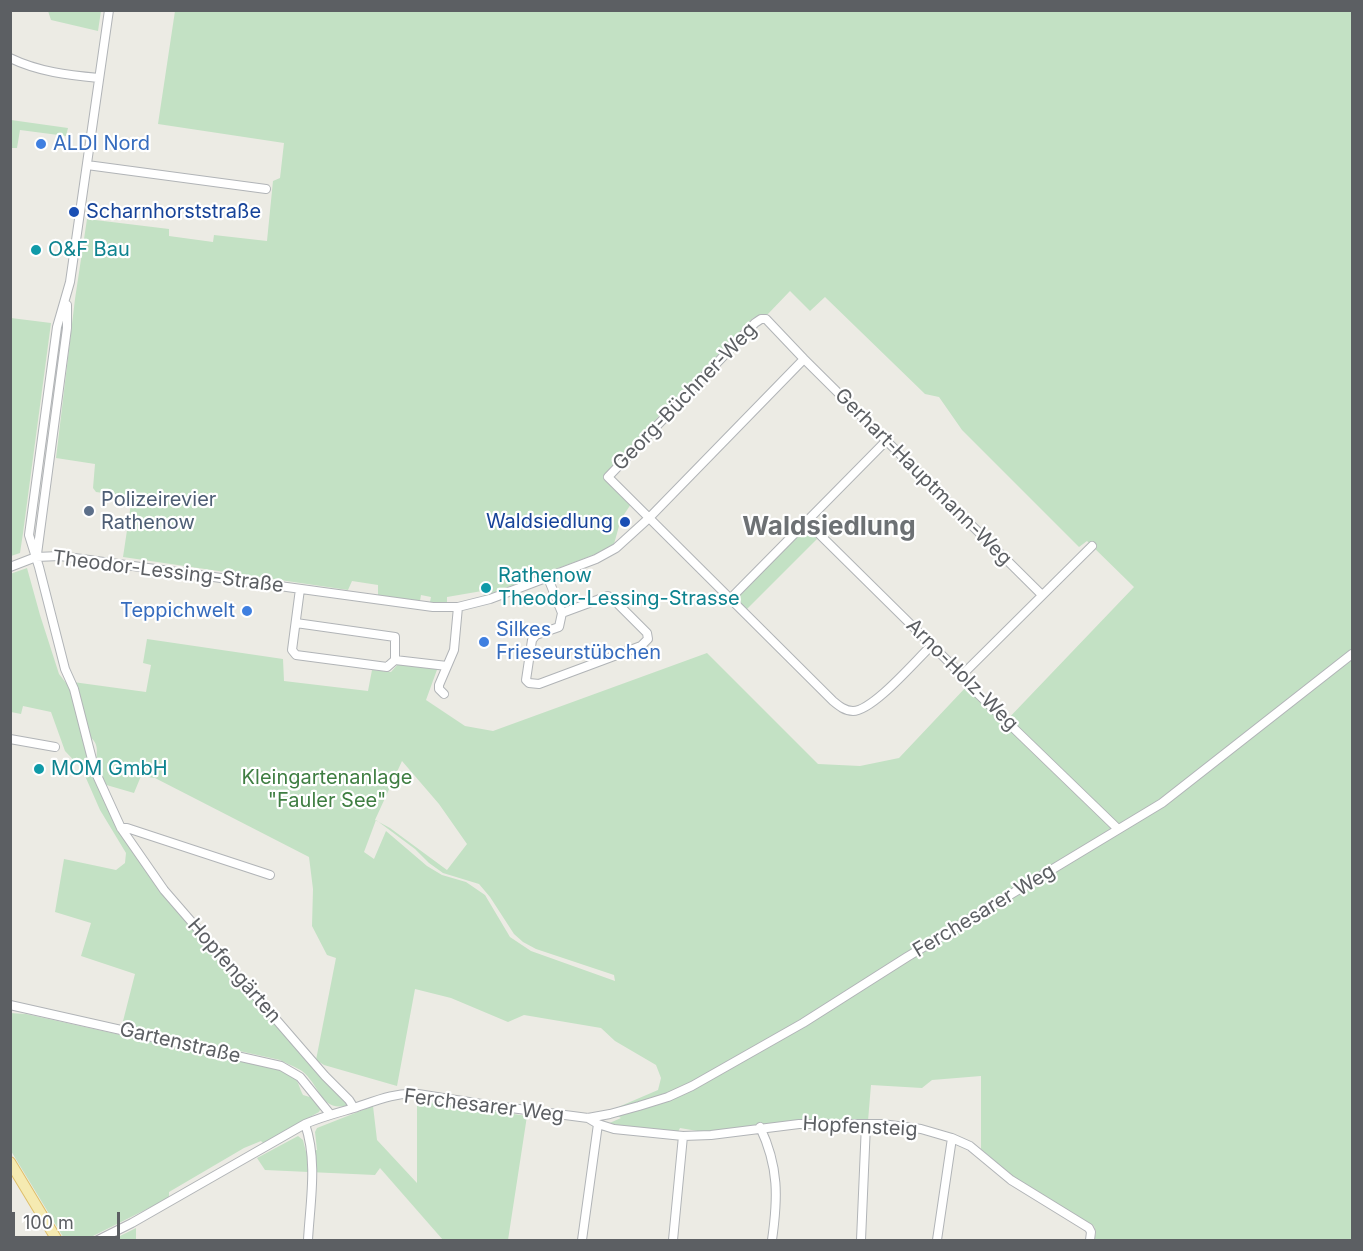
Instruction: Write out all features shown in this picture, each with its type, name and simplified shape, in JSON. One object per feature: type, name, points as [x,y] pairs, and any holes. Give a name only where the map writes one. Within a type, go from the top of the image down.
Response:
[{"type":"main road","points":[[10,1162],[57,1240]]},
{"type":"street","name":"Hopfengärten","points":[[109,10],[68,293],[57,327],[29,535],[65,669],[74,689],[95,771],[121,828],[164,890],[325,1076],[349,1100],[350,1109]]},
{"type":"street","points":[[10,58],[50,72],[99,78]]},
{"type":"street","points":[[87,165],[266,189]]},
{"type":"street","name":"Georg-Büchner-Weg","points":[[649,518],[608,477],[755,323],[760,319],[766,319],[804,359]]},
{"type":"street","name":"Theodor-Lessing-Straße","points":[[36,557],[60,556],[433,607],[458,607],[490,599],[596,559],[616,548],[649,518],[804,359]]},
{"type":"street","name":"Gerhart-Hauptmann-Weg","points":[[804,359],[1042,595]]},
{"type":"street","points":[[730,599],[886,441]]},
{"type":"street","points":[[649,518],[833,701],[844,709],[854,711],[866,708],[877,700],[932,645]]},
{"type":"street","name":"Arno-Holz-Weg","points":[[807,522],[962,675],[970,686],[1118,829]]},
{"type":"street","points":[[962,675],[1092,546]]},
{"type":"street","points":[[14,566],[36,557]]},
{"type":"street","points":[[548,578],[562,613],[559,627],[536,635],[532,640],[526,680],[529,683],[539,684],[641,646],[648,639],[647,633],[608,596],[562,613]]},
{"type":"street","name":"Theodor-Lessing-Straße","points":[[300,589],[292,650],[296,655],[387,667],[395,660],[447,666]]},
{"type":"street","points":[[444,694],[439,689],[439,685],[454,650],[458,607]]},
{"type":"street","name":"Theodor-Lessing-Straße","points":[[296,623],[395,637],[395,660]]},
{"type":"street","name":"Ferchesarer Weg","points":[[98,1240],[305,1124],[383,1097],[407,1093],[588,1118],[668,1097],[721,1071],[813,1017],[1162,803],[1353,654]]},
{"type":"street","points":[[10,739],[55,747]]},
{"type":"street","points":[[121,828],[228,856],[270,875]]},
{"type":"street","name":"Gartenstraße","points":[[10,1005],[281,1066],[300,1077],[330,1114]]},
{"type":"street","name":"Ferchesarer Weg","points":[[588,1118],[598,1125]]},
{"type":"street","points":[[305,1124],[310,1139],[312,1164],[308,1240]]},
{"type":"street","name":"Hopfensteig","points":[[598,1125],[614,1129],[683,1136],[711,1136],[760,1127],[798,1124],[899,1125],[952,1138],[976,1150],[1011,1180],[1089,1228],[1091,1237]]},
{"type":"street","points":[[861,1240],[866,1124]]},
{"type":"street","points":[[582,1240],[598,1125]]},
{"type":"street","points":[[760,1127],[773,1162],[776,1181],[778,1200],[772,1240]]},
{"type":"street","points":[[674,1240],[683,1136]]},
{"type":"street","points":[[937,1240],[952,1138]]},
{"type":"green space","points":[[48,11],[101,11],[98,31],[51,20]]},
{"type":"green space","name":"Kleingartenanlage \"Fauler See\"","points":[[175,11],[1352,11],[1352,1240],[1094,1240],[1096,1233],[1094,1226],[1014,1179],[981,1149],[981,1076],[932,1080],[922,1088],[871,1085],[868,1121],[794,1120],[709,1133],[680,1128],[678,1132],[605,1125],[621,1118],[609,1111],[658,1090],[661,1078],[656,1065],[615,1041],[601,1028],[524,1015],[508,1022],[451,998],[415,989],[397,1086],[324,1065],[316,1060],[336,958],[327,955],[312,926],[313,889],[309,857],[155,778],[141,776],[134,793],[103,784],[96,765],[96,744],[90,737],[73,682],[146,692],[151,665],[143,663],[147,639],[283,659],[284,681],[368,691],[372,670],[391,672],[399,663],[438,667],[426,700],[465,726],[493,731],[707,653],[818,764],[860,766],[899,758],[967,686],[1005,722],[1134,587],[1087,541],[1079,547],[962,430],[939,397],[925,394],[825,297],[810,311],[790,291],[767,315],[753,318],[607,474],[631,504],[621,519],[614,544],[596,554],[484,596],[482,591],[447,597],[447,603],[430,602],[431,597],[421,595],[420,601],[378,596],[378,585],[352,581],[348,590],[123,557],[132,497],[96,492],[93,488],[95,464],[56,458],[87,219],[169,229],[169,236],[213,242],[214,235],[267,241],[273,181],[280,178],[284,143],[158,124]],"holes":[[[402,761],[439,804],[467,844],[447,870],[379,822],[443,873],[479,884],[514,934],[523,942],[536,949],[614,975],[615,981],[531,951],[510,937],[485,895],[466,882],[442,875],[427,866],[386,831],[374,859],[364,852],[375,820]]]},
{"type":"green space","points":[[11,120],[68,128],[66,136],[20,130],[17,148],[11,148]]},
{"type":"green space","points":[[11,318],[51,323],[20,553],[11,556]]},
{"type":"green space","points":[[806,528],[817,539],[747,609],[736,598]]},
{"type":"green space","points":[[27,568],[59,674],[70,688],[92,771],[137,855],[349,1105],[339,1106],[326,1102],[302,1071],[280,1060],[122,1025],[135,974],[81,956],[91,923],[55,912],[64,859],[116,870],[125,863],[126,853],[100,810],[82,769],[65,751],[51,712],[23,706],[21,714],[11,712],[10,574]]},
{"type":"green space","points":[[10,1013],[26,1014],[284,1071],[295,1078],[303,1095],[313,1098],[321,1108],[319,1112],[263,1143],[261,1141],[244,1148],[169,1192],[169,1198],[85,1240],[65,1240],[11,1151]]},
{"type":"green space","points":[[417,1100],[527,1116],[508,1240],[443,1240],[380,1168],[375,1175],[265,1170],[257,1158],[298,1136],[303,1140],[306,1152],[317,1150],[315,1132],[317,1128],[373,1106],[377,1140],[417,1183]]},
{"type":"green space","points":[[136,1228],[136,1240],[112,1240]]},
{"type":"place","name":"ALDI Nord","points":[[41,144]]},
{"type":"place","name":"Scharnhorststraße","points":[[74,212]]},
{"type":"place","name":"O&F Bau","points":[[36,250]]},
{"type":"place","name":"Polizeirevier Rathenow","points":[[89,511]]},
{"type":"place","name":"Waldsiedlung","points":[[625,522]]},
{"type":"place","name":"Rathenow Theodor-Lessing-Strasse","points":[[486,588]]},
{"type":"place","name":"Teppichwelt","points":[[247,611]]},
{"type":"place","name":"Silkes Frieseurstübchen","points":[[484,642]]},
{"type":"place","name":"MOM GmbH","points":[[39,769]]},
{"type":"district","name":"Waldsiedlung","points":[[829,527]]}]
